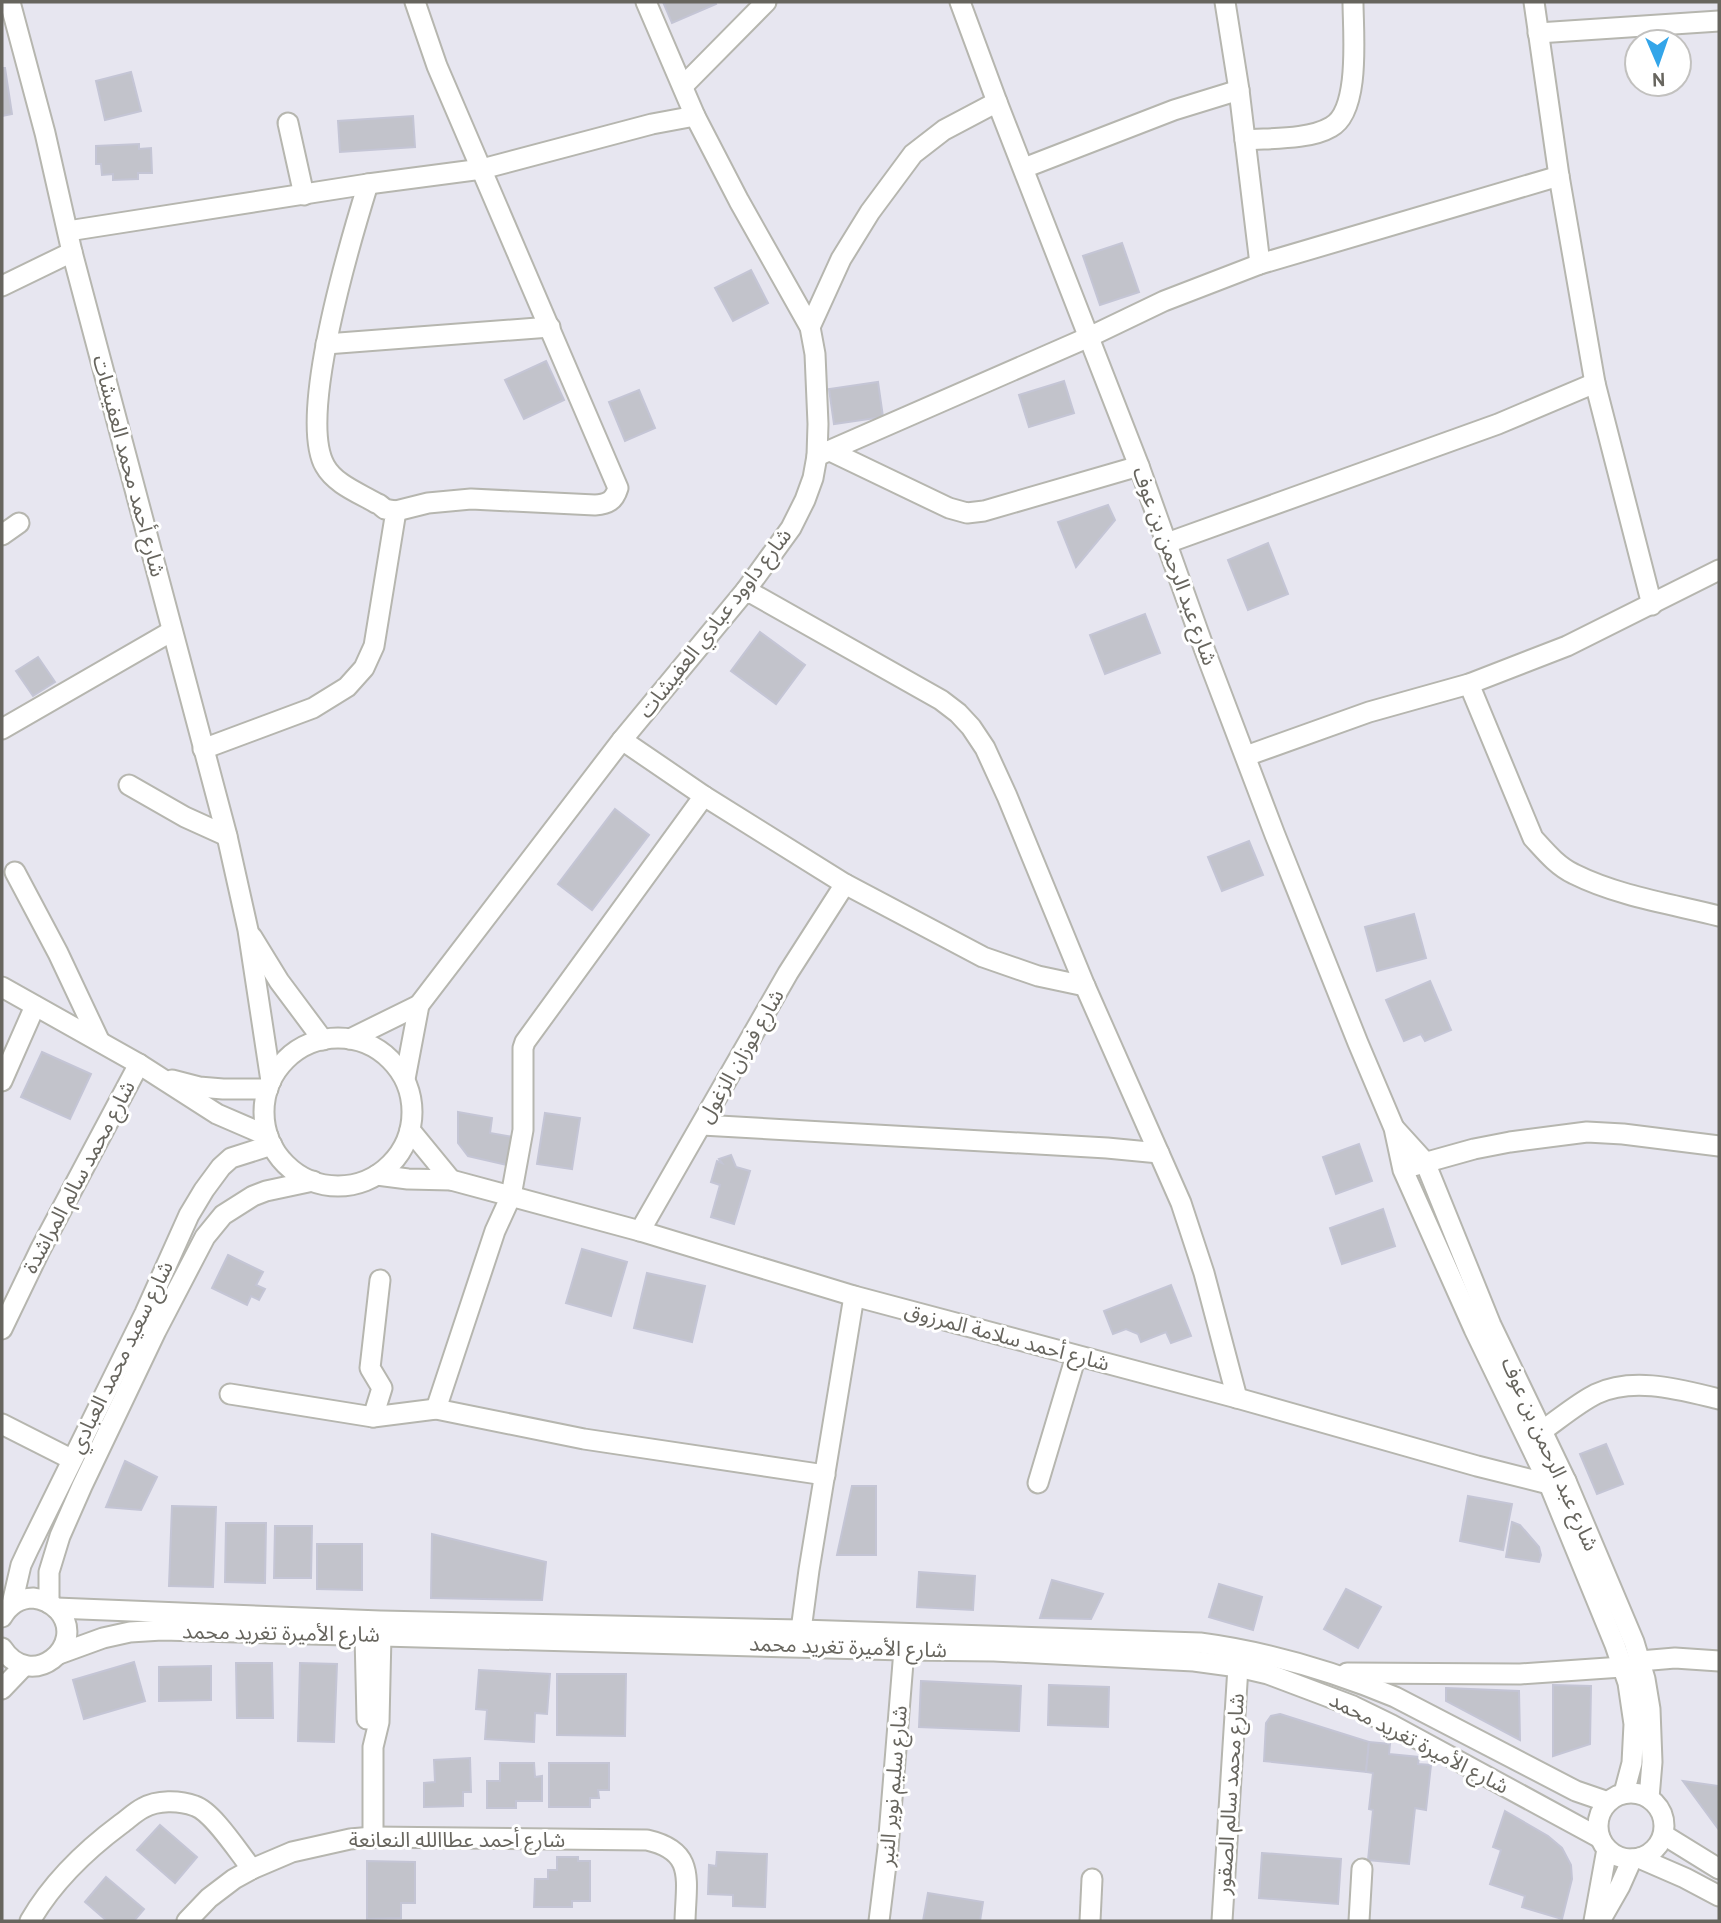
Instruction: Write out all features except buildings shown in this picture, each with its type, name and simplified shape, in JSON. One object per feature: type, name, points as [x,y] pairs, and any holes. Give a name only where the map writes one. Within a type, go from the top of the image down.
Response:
[{"type":"street","name":"شارع أحمد محمد العفيشات","points":[[10,2],[72,252],[227,836],[248,930],[269,1085]]},
{"type":"street","points":[[368,184],[351,238],[326,344],[318,400],[317,432],[320,455],[325,467],[351,489],[385,509],[396,510],[444,500],[595,505],[606,504],[615,498],[618,488],[615,478],[437,66],[415,2]]},
{"type":"street","name":"شارع داوود عبادي العفيشات","points":[[350,1039],[419,1004],[622,740],[746,590],[791,528],[823,453],[815,354],[810,327],[695,116],[646,2]]},
{"type":"street","points":[[683,86],[766,2]]},
{"type":"street","points":[[1225,2],[1239,90],[1260,264]]},
{"type":"street","points":[[1245,140],[1320,132],[1340,121],[1351,92],[1353,2]]},
{"type":"street","points":[[1534,2],[1559,176],[1595,383],[1652,605]]},
{"type":"street","name":"شارع عبد الرحمن بن عوف","points":[[963,3],[997,102],[1139,466],[1275,835],[1394,1128],[1403,1170],[1474,1329],[1558,1482]]},
{"type":"street","points":[[1538,33],[1719,21]]},
{"type":"street","points":[[1024,168],[1174,110],[1239,90]]},
{"type":"street","points":[[810,327],[841,259],[870,212],[913,154],[944,130],[997,102]]},
{"type":"street","points":[[68,231],[482,169],[652,124],[695,116]]},
{"type":"street","points":[[288,123],[304,195]]},
{"type":"street","points":[[823,453],[1089,337],[1164,301],[1260,264],[1559,176]]},
{"type":"street","points":[[2,286],[72,252]]},
{"type":"street","points":[[326,344],[550,327]]},
{"type":"street","points":[[1167,543],[1498,424],[1595,383]]},
{"type":"street","points":[[823,453],[948,509],[967,513],[984,511],[1139,466]]},
{"type":"street","points":[[203,749],[313,708],[347,687],[364,668],[374,646],[396,510]]},
{"type":"street","points":[[2,535],[19,523]]},
{"type":"street","points":[[1247,756],[1369,712],[1469,684],[1567,646],[1719,570]]},
{"type":"street","points":[[746,590],[941,700],[971,727],[985,748],[1085,986],[1181,1203],[1204,1273],[1237,1398]]},
{"type":"street","points":[[2,729],[172,631]]},
{"type":"street","points":[[1469,684],[1533,838],[1549,856],[1572,873],[1614,890],[1719,916]]},
{"type":"street","points":[[622,740],[704,796],[845,884],[983,957],[1038,975],[1085,986]]},
{"type":"street","points":[[129,785],[185,817],[227,836]]},
{"type":"street","points":[[436,1409],[495,1231],[511,1196],[523,1130],[525,1042],[704,796]]},
{"type":"street","points":[[15,872],[58,953],[99,1040]]},
{"type":"street","name":"شارع فوزان الزغول","points":[[640,1231],[788,973],[845,884]]},
{"type":"street","name":"شارع أحمد محمد العفيشات","points":[[248,930],[279,981],[323,1040]]},
{"type":"street","points":[[2,986],[139,1063],[217,1114],[270,1140]]},
{"type":"street","name":"شارع داوود عبادي العفيشات","points":[[405,1079],[419,1004]]},
{"type":"street","points":[[2,1080],[36,1006]]},
{"type":"street","points":[[350,1039],[378,1049],[390,1059],[405,1079],[411,1098],[410,1129],[401,1151],[377,1175],[362,1182],[329,1185],[313,1181],[289,1167],[270,1140],[265,1121],[265,1104],[269,1085],[278,1069],[297,1050],[323,1040],[350,1039]]},
{"type":"street","name":"شارع محمد سالم المراشدة","points":[[2,1329],[40,1250],[139,1063]]},
{"type":"street","points":[[161,1077],[199,1087],[223,1089],[269,1085]]},
{"type":"street","points":[[702,1125],[1159,1153]]},
{"type":"street","name":"شارع عبد الرحمن بن عوف","points":[[1394,1128],[1425,1162],[1491,1325],[1542,1431],[1615,1645],[1631,1664],[1650,1709],[1652,1738],[1649,1797]]},
{"type":"street","points":[[410,1129],[451,1180]]},
{"type":"street","points":[[1403,1170],[1474,1149],[1587,1132],[1719,1146]]},
{"type":"street","name":"شارع سعيد محمد العبادي","points":[[7,1611],[21,1565],[145,1313],[189,1215],[221,1167],[232,1158],[270,1140]]},
{"type":"street","name":"شارع أحمد سلامة المرزوق","points":[[377,1175],[451,1180],[640,1231],[855,1296],[1237,1398],[1478,1466],[1558,1482]]},
{"type":"street","name":"شارع سعيد محمد العبادي","points":[[59,1654],[64,1645],[66,1625],[53,1605],[49,1572],[60,1536],[139,1366],[205,1237],[223,1215],[253,1196],[313,1181]]},
{"type":"street","points":[[373,1417],[382,1388],[370,1368],[380,1280]]},
{"type":"street","points":[[801,1630],[855,1296]]},
{"type":"street","points":[[1038,1483],[1076,1356]]},
{"type":"street","points":[[1542,1431],[1596,1394],[1619,1388],[1642,1386],[1673,1389],[1719,1399]]},
{"type":"street","points":[[230,1394],[373,1417],[436,1409],[584,1439],[825,1475]]},
{"type":"street","points":[[2,1424],[71,1460]]},
{"type":"street","name":"شارع الأميرة تغريد محمد","points":[[7,1611],[21,1600],[31,1598],[53,1605],[380,1621],[801,1630],[1200,1643],[1264,1654],[1333,1673],[1395,1697],[1576,1791],[1616,1798]]},
{"type":"street","name":"شارع الأميرة تغريد محمد","points":[[23,1665],[43,1665],[59,1654],[103,1638],[130,1632],[162,1630],[994,1651],[1194,1661],[1268,1674],[1353,1706],[1604,1843]]},
{"type":"street","points":[[373,1635],[367,1722],[373,1747],[373,1838]]},
{"type":"street","points":[[2,1648],[14,1662],[23,1665],[2,1689]]},
{"type":"street","name":"شارع سليم نوير النبر","points":[[879,1921],[888,1848],[904,1650]]},
{"type":"street","points":[[1333,1673],[1520,1674],[1675,1658],[1719,1661]]},
{"type":"street","name":"شارع عبد الرحمن بن عوف","points":[[1616,1798],[1632,1763],[1634,1724],[1628,1683],[1631,1664]]},
{"type":"street","name":"شارع محمد سالم الصقور","points":[[1222,1921],[1238,1667]]},
{"type":"street","points":[[1600,1921],[1636,1859],[1655,1850],[1664,1835],[1663,1814],[1649,1797],[1637,1793],[1616,1798],[1599,1819],[1598,1829],[1604,1843],[1614,1854],[1636,1859],[1685,1878],[1719,1896]]},
{"type":"street","points":[[30,1921],[57,1883],[100,1840],[144,1807],[161,1802],[177,1802],[207,1812],[252,1869]]},
{"type":"street","points":[[1664,1835],[1719,1869]]},
{"type":"street","name":"شارع أحمد عطاالله النعانعة","points":[[187,1921],[209,1898],[252,1869],[292,1852],[322,1844],[373,1838],[647,1840],[663,1844],[674,1851],[683,1862],[686,1877],[685,1921]]},
{"type":"street","points":[[1594,1921],[1604,1843]]},
{"type":"street","points":[[1359,1921],[1362,1869]]},
{"type":"street","points":[[1090,1921],[1092,1880]]}]
